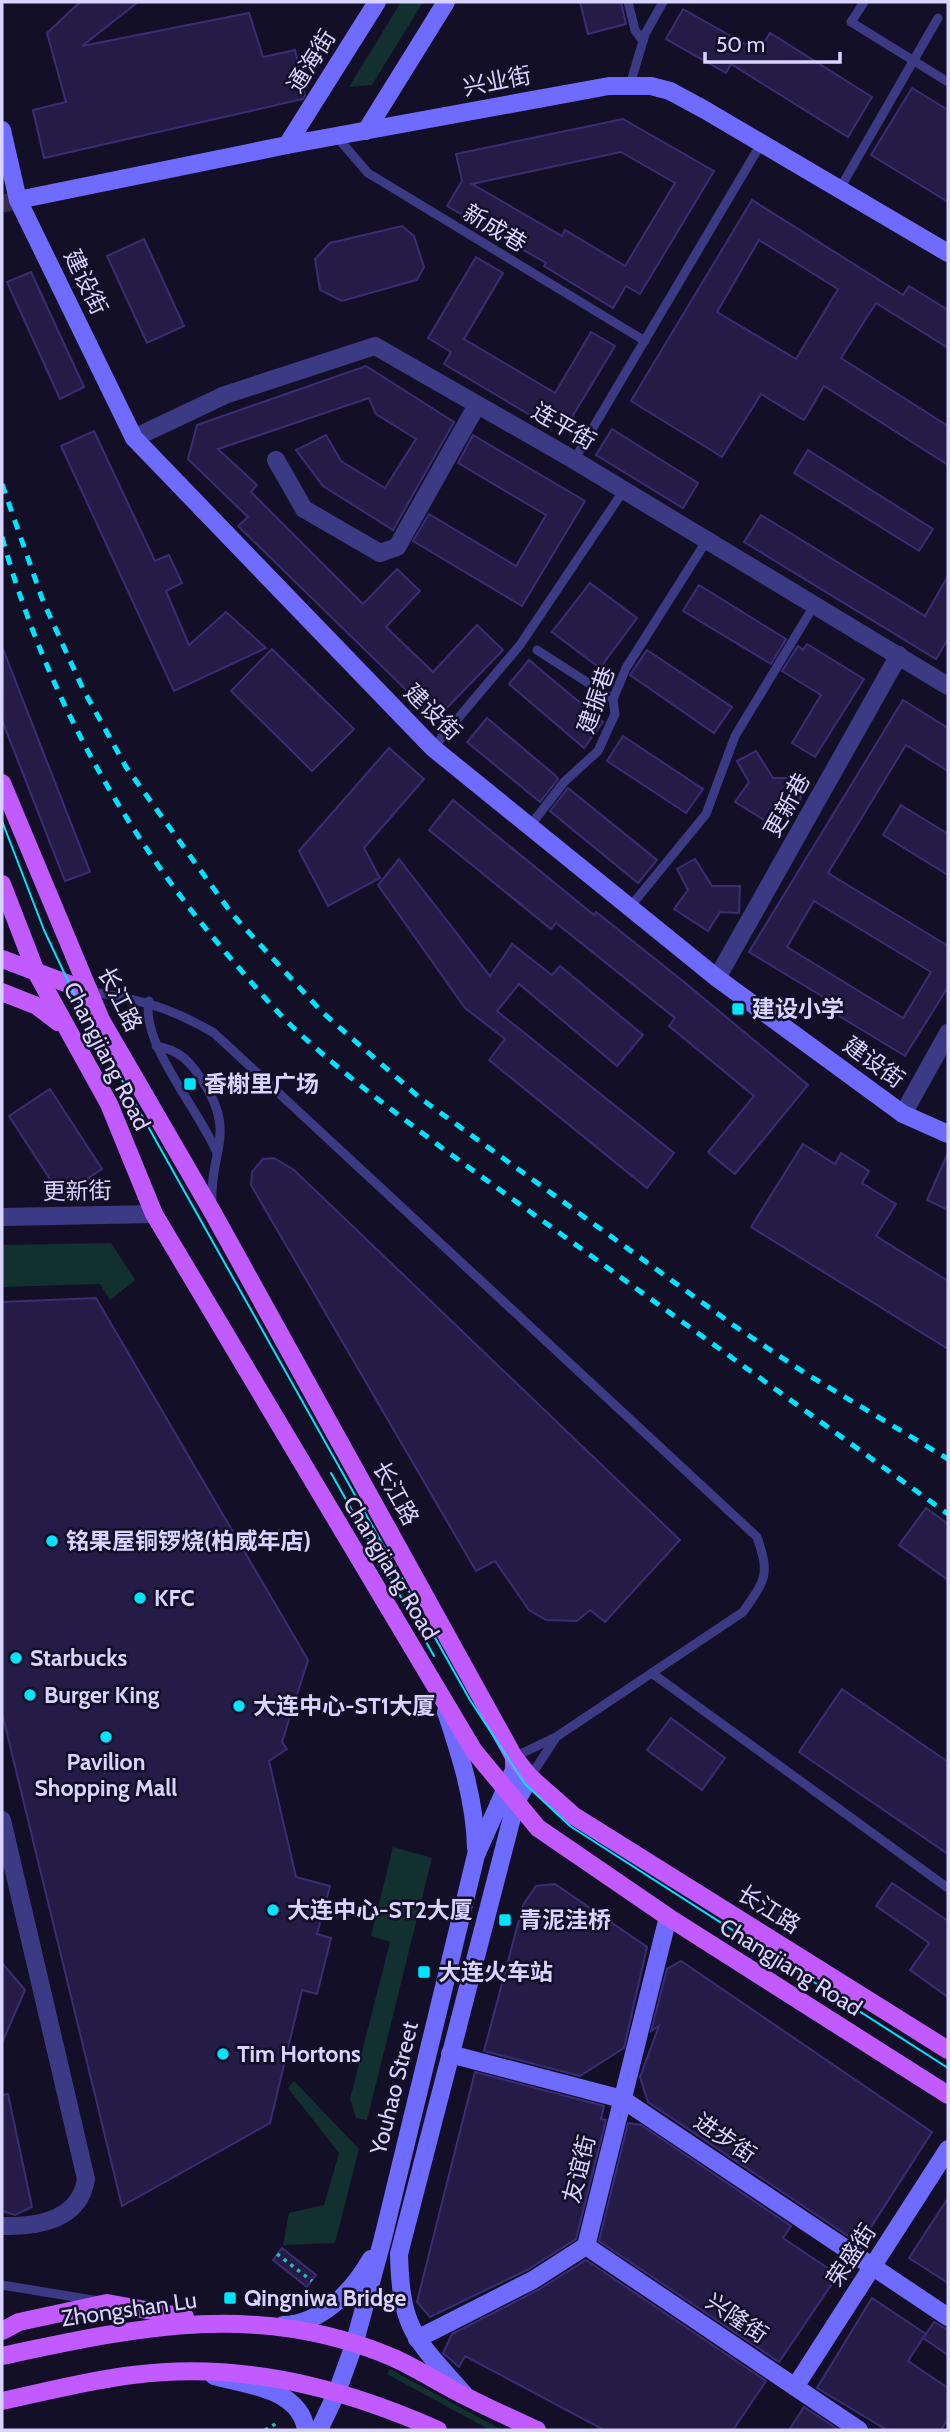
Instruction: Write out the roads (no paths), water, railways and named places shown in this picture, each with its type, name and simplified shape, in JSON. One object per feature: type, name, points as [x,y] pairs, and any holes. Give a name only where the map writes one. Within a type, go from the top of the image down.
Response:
[{"type":"main road","name":"长江路","points":[[2,783],[87,991],[514,1757],[530,1777],[573,1816],[948,2050]]},
{"type":"main road","name":"Changjiang Road","points":[[2,884],[36,972],[108,1104],[154,1214],[442,1702],[474,1751],[538,1828],[668,1917],[948,2095]]},
{"type":"main road","points":[[2,958],[87,991]]},
{"type":"main road","points":[[2,992],[37,1006],[66,1029]]},
{"type":"main road","points":[[2,2331],[19,2322],[107,2303],[211,2322]]},
{"type":"main road","name":"Zhongshan Lu","points":[[2,2356],[118,2331],[211,2322],[274,2326],[354,2345],[394,2358],[466,2397],[537,2430]]},
{"type":"main road","points":[[2,2401],[115,2377],[240,2372],[292,2380],[337,2392],[387,2407],[438,2430]]},
{"type":"street","name":"通海街","points":[[287,145],[377,2]]},
{"type":"street","points":[[366,131],[446,2]]},
{"type":"street","name":"兴业街","points":[[18,200],[287,145],[598,88],[630,85],[670,91],[762,142],[948,253]]},
{"type":"street","name":"建设街","points":[[2,130],[18,200],[134,438],[433,748],[717,978],[902,1114],[948,1134]]},
{"type":"street","name":"连平街","points":[[134,438],[225,395],[376,346],[574,460],[948,686]]},
{"type":"street","points":[[276,460],[304,509],[380,553],[397,547],[477,405]]},
{"type":"street","name":"更新巷","points":[[717,978],[899,655]]},
{"type":"street","points":[[902,1114],[948,1033]]},
{"type":"street","name":"更新街","points":[[2,1217],[154,1214]]},
{"type":"street","points":[[442,1702],[460,1753],[475,1816],[476,1855]]},
{"type":"street","name":"Youhao Street","points":[[466,2397],[417,2339],[406,2319],[400,2297],[399,2254],[511,1796],[514,1757]]},
{"type":"street","name":"Youhao Street","points":[[319,2430],[337,2392],[354,2345],[383,2238],[476,1855],[511,1796],[530,1777]]},
{"type":"street","points":[[2,1820],[86,2179],[80,2201],[73,2209],[28,2225],[2,2226]]},
{"type":"street","name":"友谊街","points":[[586,2246],[668,1917]]},
{"type":"street","name":"进步街","points":[[450,2054],[622,2098],[948,2317]]},
{"type":"street","name":"荣盛街","points":[[795,2387],[948,2149]]},
{"type":"street","points":[[274,2326],[309,2321],[334,2304],[359,2280],[383,2238]]},
{"type":"street","points":[[417,2339],[533,2280],[586,2246]]},
{"type":"street","name":"兴隆街","points":[[586,2246],[859,2430]]},
{"type":"street","points":[[197,2372],[272,2392],[291,2402],[304,2415],[306,2430]]},
{"type":"lane","points":[[628,2],[635,30],[643,41]]},
{"type":"lane","points":[[630,85],[643,41],[663,2]]},
{"type":"lane","points":[[864,2],[851,22],[948,82]]},
{"type":"lane","points":[[839,190],[938,19]]},
{"type":"lane","name":"新成巷","points":[[336,136],[368,173],[645,341]]},
{"type":"lane","points":[[574,460],[762,142]]},
{"type":"lane","points":[[433,748],[520,645],[624,490]]},
{"type":"lane","name":"建振巷","points":[[530,827],[564,782],[598,751],[615,714],[613,699],[625,668],[708,540]]},
{"type":"lane","points":[[630,907],[706,814],[735,736],[815,604]]},
{"type":"lane","points":[[537,650],[613,699]]},
{"type":"lane","points":[[87,991],[149,1001],[179,1012],[214,1033],[757,1536],[767,1567],[757,1592],[743,1612],[555,1737],[514,1757]]},
{"type":"lane","points":[[149,1001],[147,1021],[156,1046],[203,1122],[218,1156]]},
{"type":"lane","points":[[156,1046],[183,1055],[218,1108],[221,1132],[212,1195],[213,1213]]},
{"type":"lane","points":[[653,1674],[948,1888]]},
{"type":"lane","points":[[530,1777],[555,1737]]},
{"type":"lane","points":[[2,2285],[70,2294],[107,2303]]},
{"type":"tunnel","points":[[2,204],[18,200]]},
{"type":"tram line","points":[[2,821],[44,930],[77,1000],[470,1700],[525,1784],[570,1826],[948,2068]]},
{"type":"tram line","points":[[331,1473],[434,1656]]},
{"type":"railway","points":[[2,484],[43,601],[83,689],[126,767],[232,914],[322,1012],[420,1098],[736,1327],[805,1373],[948,1459]]},
{"type":"railway","points":[[2,537],[20,596],[66,708],[124,814],[194,914],[280,1015],[350,1077],[442,1148],[948,1514]]},
{"type":"place","name":"建设小学","points":[[738,1009]]},
{"type":"place","name":"香榭里广场","points":[[190,1084]]},
{"type":"place","name":"铭果屋铜锣烧(柏威年店)","points":[[52,1541]]},
{"type":"place","name":"KFC","points":[[140,1598]]},
{"type":"place","name":"Starbucks","points":[[16,1658]]},
{"type":"place","name":"Burger King","points":[[30,1695]]},
{"type":"place","name":"大连中心-ST1大厦","points":[[239,1706]]},
{"type":"place","name":"Pavilion Shopping Mall","points":[[106,1737]]},
{"type":"place","name":"大连中心-ST2大厦","points":[[273,1910]]},
{"type":"place","name":"青泥洼桥","points":[[505,1920]]},
{"type":"place","name":"大连火车站","points":[[424,1972]]},
{"type":"place","name":"Tim Hortons","points":[[223,2054]]},
{"type":"place","name":"Qingniwa Bridge","points":[[230,2298]]}]
